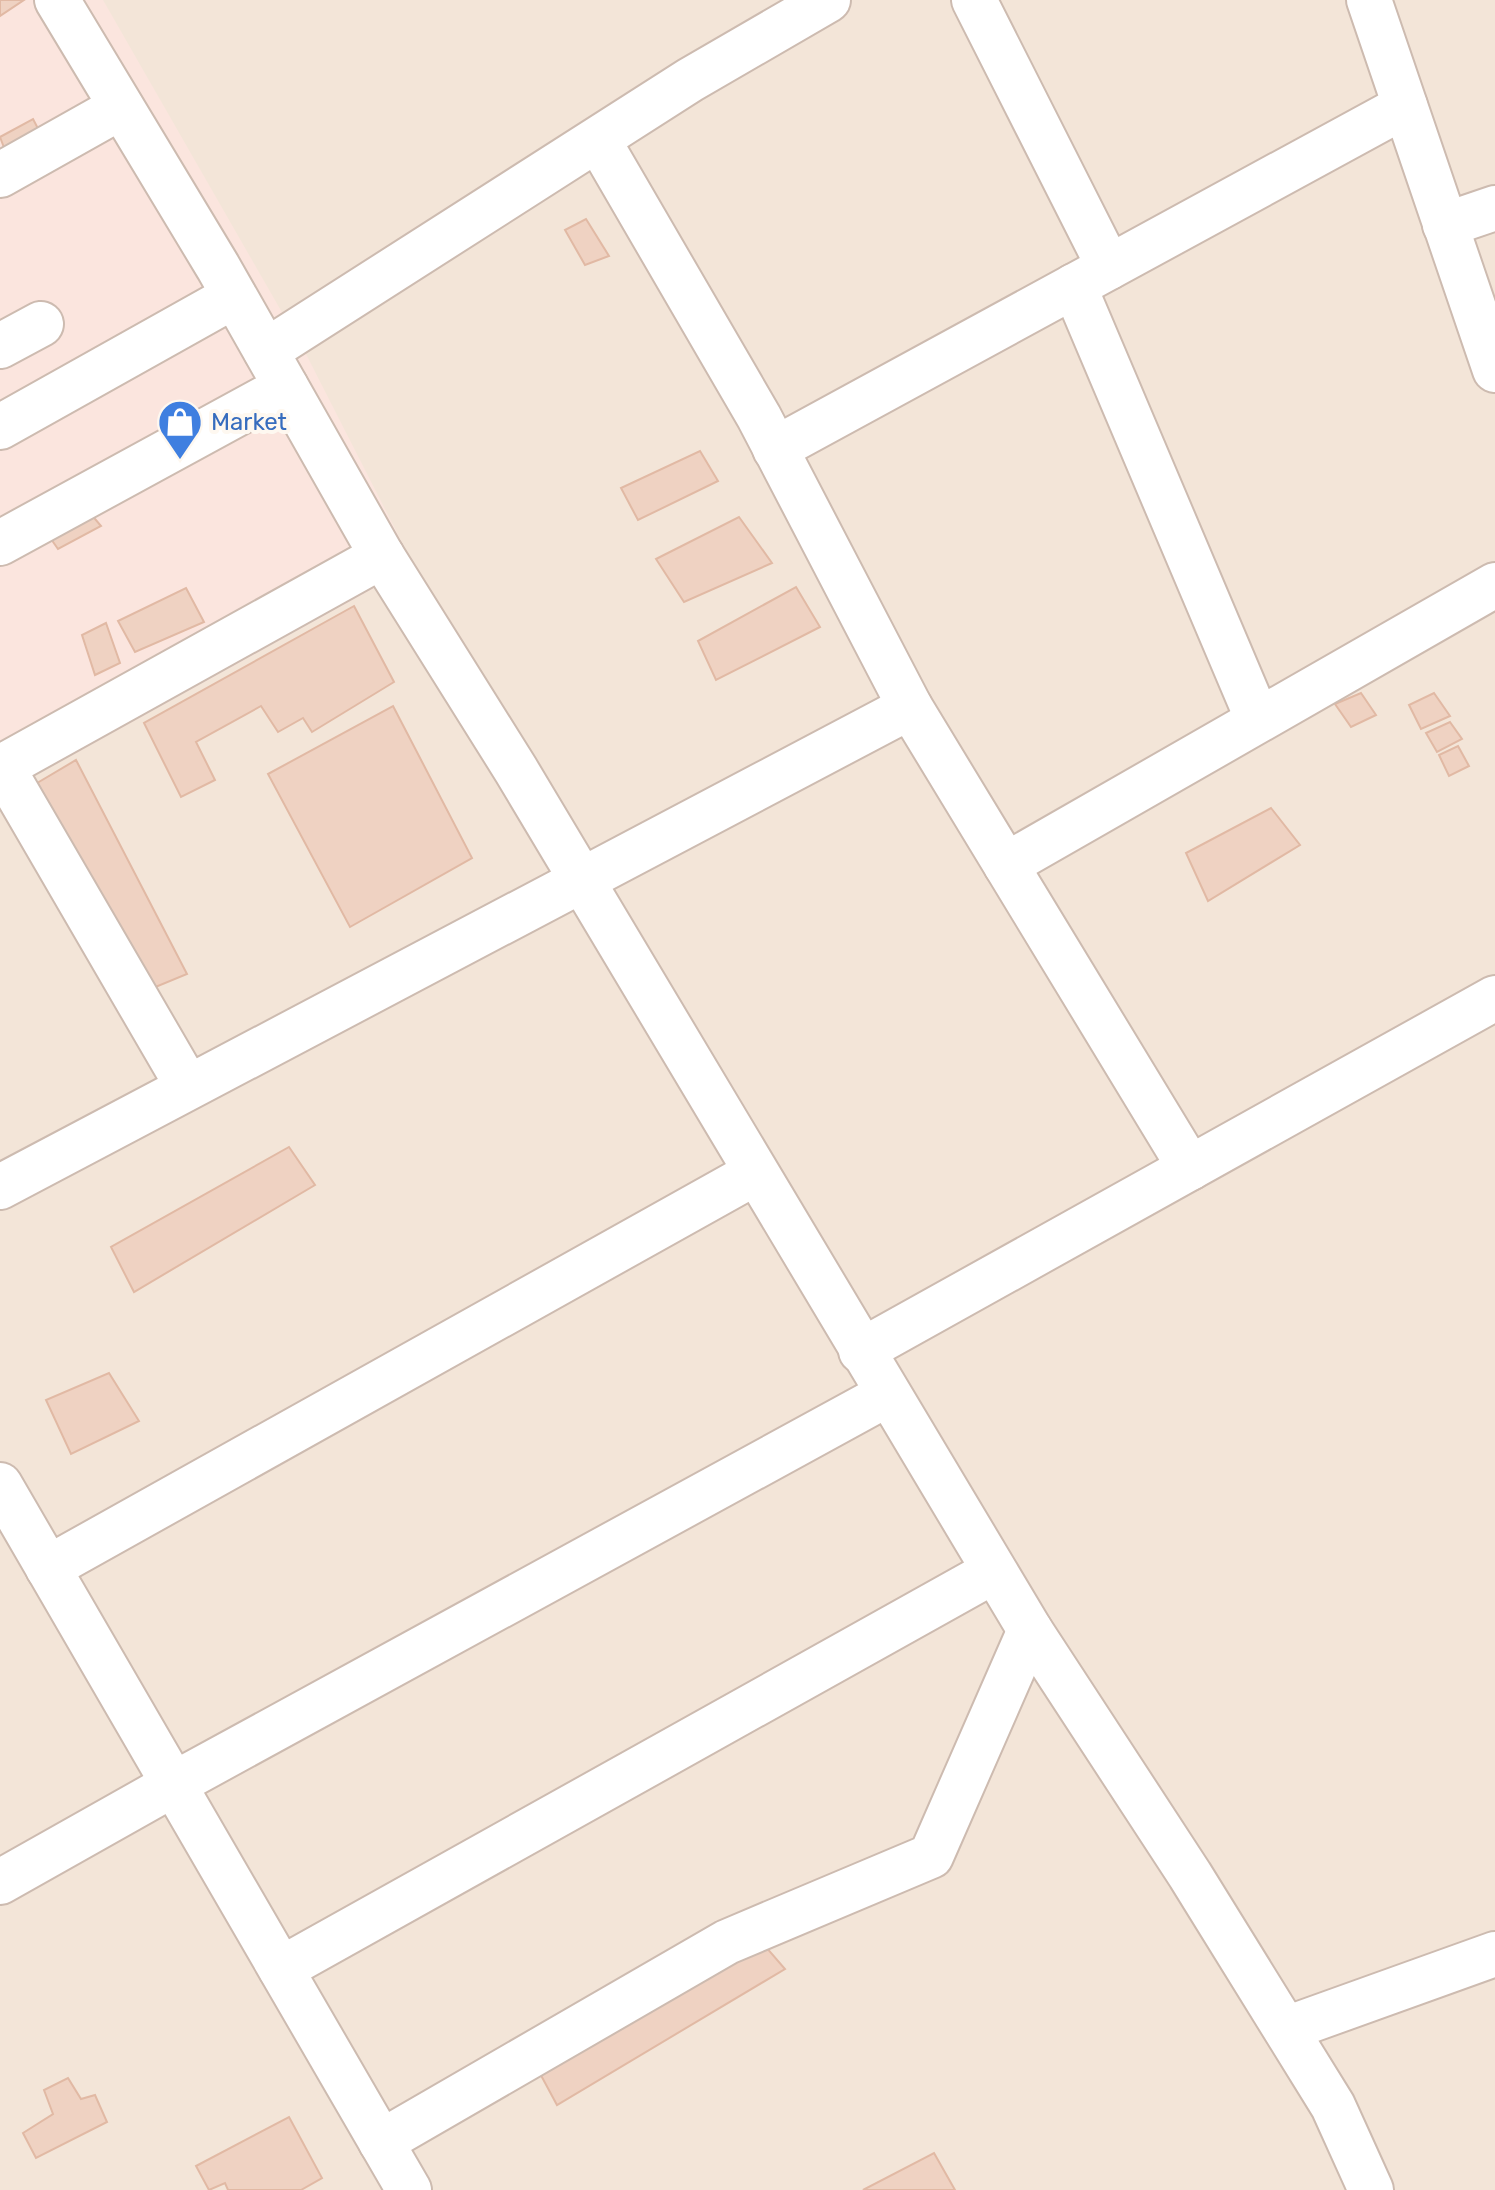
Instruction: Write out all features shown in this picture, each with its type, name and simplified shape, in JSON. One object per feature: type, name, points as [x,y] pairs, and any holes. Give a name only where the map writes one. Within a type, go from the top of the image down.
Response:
[{"type":"street","points":[[57,0],[234,296],[382,556],[516,770],[994,1571],[1190,1875],[1333,2106],[1369,2189]]},
{"type":"street","points":[[0,543],[276,369],[598,140],[690,80],[828,0]]},
{"type":"street","points":[[974,0],[1092,277],[1258,720]]},
{"type":"street","points":[[1369,0],[1495,370]]},
{"type":"street","points":[[775,449],[1405,106]]},
{"type":"street","points":[[0,175],[121,107]]},
{"type":"street","points":[[598,140],[775,449],[910,707],[1190,1168]]},
{"type":"street","points":[[1445,225],[1495,208]]},
{"type":"street","points":[[0,427],[234,296]]},
{"type":"street","points":[[0,346],[41,324]]},
{"type":"street","points":[[188,1087],[1,767],[382,556]]},
{"type":"street","points":[[1006,865],[1495,585]]},
{"type":"street","points":[[0,1187],[910,707]]},
{"type":"street","points":[[861,1351],[1495,998]]},
{"type":"street","points":[[48,1568],[755,1173]]},
{"type":"street","points":[[0,1882],[888,1394]]},
{"type":"street","points":[[0,1485],[409,2190]]},
{"type":"street","points":[[281,1969],[994,1571]]},
{"type":"street","points":[[381,2142],[727,1942],[931,1856],[1030,1630]]},
{"type":"street","points":[[1286,2029],[1495,1954]]},
{"type":"shaded area","points":[[0,0],[1495,0],[1495,2190],[0,2190]]},
{"type":"shaded area","name":"Market","points":[[0,0],[103,0],[307,356],[414,566],[0,795]]},
{"type":"building","points":[[0,0],[24,0],[0,16]]},
{"type":"building","points":[[33,119],[44,140],[8,158],[0,137]]},
{"type":"building","points":[[586,219],[609,256],[585,265],[565,230]]},
{"type":"building","points":[[700,451],[718,481],[638,520],[621,488]]},
{"type":"building","points":[[85,507],[101,526],[58,549],[42,526]]},
{"type":"building","points":[[739,517],[772,563],[684,602],[656,559]]},
{"type":"building","points":[[796,587],[820,627],[716,680],[698,641]]},
{"type":"building","points":[[186,588],[204,622],[135,652],[118,621]]},
{"type":"building","points":[[354,606],[394,682],[312,732],[303,718],[278,732],[261,706],[196,742],[215,780],[181,797],[144,723]]},
{"type":"building","points":[[106,623],[120,663],[95,675],[82,635]]},
{"type":"building","points":[[1361,693],[1376,715],[1351,727],[1335,704]]},
{"type":"building","points":[[1434,693],[1450,716],[1421,729],[1409,705]]},
{"type":"building","points":[[393,706],[472,858],[350,927],[268,774]]},
{"type":"building","points":[[1450,722],[1462,739],[1437,752],[1426,733]]},
{"type":"building","points":[[1458,746],[1469,766],[1449,776],[1439,755]]},
{"type":"building","points":[[76,760],[187,974],[141,993],[27,789]]},
{"type":"building","points":[[1271,808],[1300,845],[1208,901],[1186,853]]},
{"type":"building","points":[[289,1147],[315,1185],[134,1292],[111,1247]]},
{"type":"building","points":[[109,1373],[139,1421],[71,1454],[46,1400]]},
{"type":"building","points":[[752,1931],[785,1969],[557,2105],[530,2055]]},
{"type":"building","points":[[68,2078],[81,2099],[95,2095],[107,2122],[36,2158],[23,2133],[53,2114],[44,2090]]},
{"type":"building","points":[[289,2117],[322,2178],[301,2190],[228,2190],[225,2183],[209,2190],[196,2166]]},
{"type":"building","points":[[934,2153],[955,2190],[863,2190]]},
{"type":"place","name":"Market","points":[[180,461]]}]
